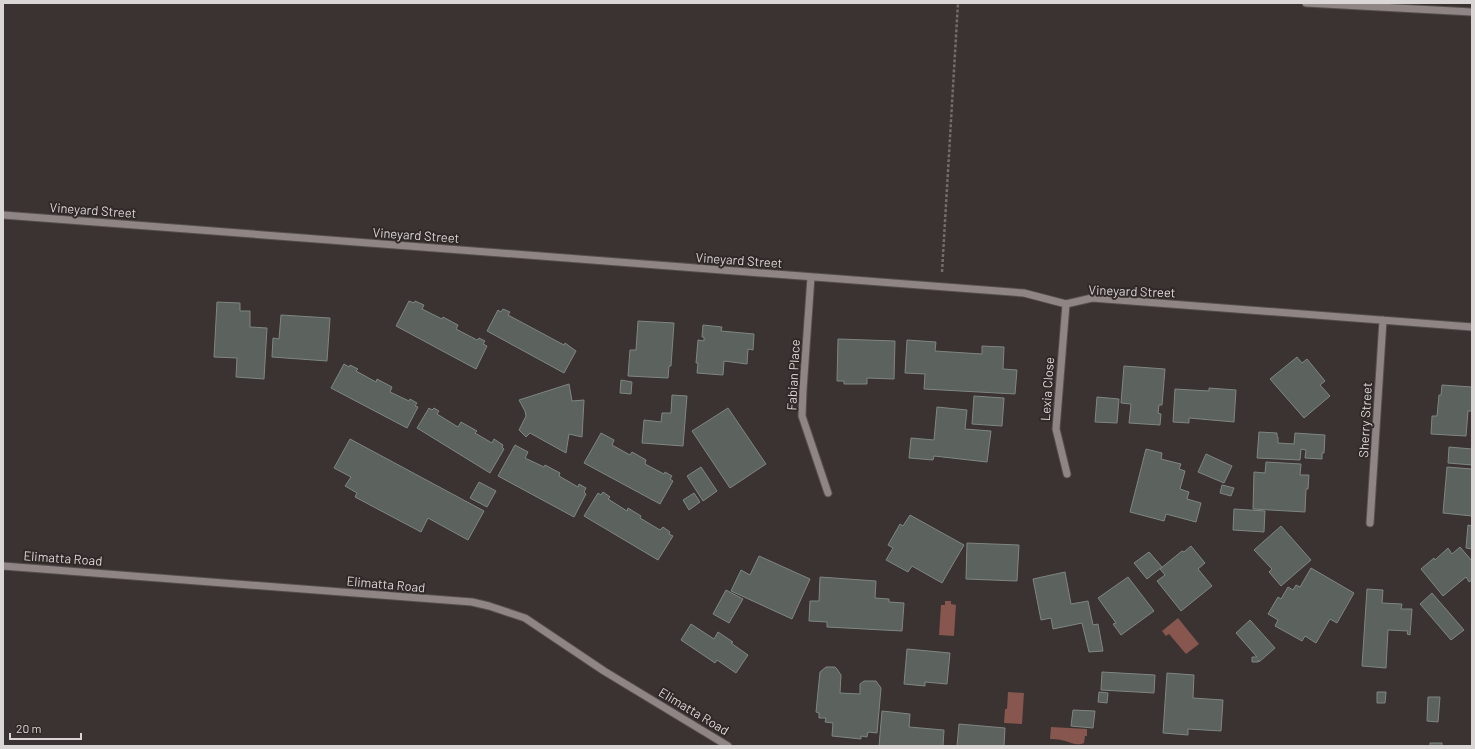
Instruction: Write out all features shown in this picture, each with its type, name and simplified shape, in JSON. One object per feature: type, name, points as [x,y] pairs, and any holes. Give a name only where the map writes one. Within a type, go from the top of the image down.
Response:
[{"type":"street","points":[[1306,3],[1472,12]]},
{"type":"street","name":"Vineyard Street","points":[[3,215],[811,278],[1024,293],[1066,304],[1092,298],[1472,327]]},
{"type":"street","name":"Fabian Place","points":[[811,278],[802,416],[828,493]]},
{"type":"street","name":"Lexia Close","points":[[1066,304],[1056,429],[1068,474]]},
{"type":"street","name":"Sherry Street","points":[[1370,523],[1383,320]]},
{"type":"street","name":"Elimatta Road","points":[[3,566],[472,602],[489,606],[525,618],[604,671],[728,746]]},
{"type":"path","points":[[941,287],[958,3]]},
{"type":"shaded area","points":[[945,601],[951,601],[951,604],[956,605],[954,636],[939,635],[941,605],[945,605]]},
{"type":"shaded area","points":[[1178,618],[1199,644],[1186,654],[1169,634],[1166,636],[1162,631]]},
{"type":"shaded area","points":[[1008,692],[1024,693],[1022,724],[1004,723]]},
{"type":"shaded area","points":[[1051,727],[1087,729],[1087,736],[1085,736],[1084,743],[1081,744],[1050,739]]},
{"type":"building","points":[[409,301],[414,303],[415,301],[424,305],[422,309],[442,319],[443,317],[458,325],[456,329],[477,340],[479,338],[485,341],[483,344],[487,346],[476,369],[396,326]]},
{"type":"building","points":[[217,302],[240,303],[240,311],[250,311],[250,327],[267,328],[264,379],[236,377],[237,358],[214,357]]},
{"type":"building","points":[[503,309],[510,312],[508,315],[564,345],[565,343],[576,351],[564,373],[487,331],[498,310],[501,312]]},
{"type":"building","points":[[281,315],[330,318],[327,361],[272,357],[273,338],[279,339]]},
{"type":"building","points":[[638,321],[674,323],[671,366],[669,366],[668,378],[628,376],[630,350],[636,350]]},
{"type":"building","points":[[703,325],[722,327],[721,331],[754,334],[753,350],[748,349],[747,364],[724,361],[723,375],[697,373],[698,363],[696,363],[698,340],[704,341],[704,337],[702,337]]},
{"type":"building","points":[[838,339],[895,341],[894,379],[867,378],[867,384],[844,384],[844,381],[837,381]]},
{"type":"building","points":[[907,340],[936,342],[935,351],[982,354],[982,346],[1004,347],[1003,369],[1017,370],[1015,394],[924,389],[925,374],[905,373]]},
{"type":"building","points":[[1297,357],[1302,363],[1307,359],[1325,381],[1320,385],[1330,396],[1304,418],[1270,379]]},
{"type":"building","points":[[344,364],[358,369],[356,371],[376,382],[377,379],[392,387],[390,392],[417,403],[415,406],[418,407],[407,428],[331,388]]},
{"type":"building","points":[[1124,366],[1165,369],[1162,405],[1159,405],[1158,413],[1161,414],[1160,425],[1129,423],[1131,404],[1121,403]]},
{"type":"building","points":[[621,380],[632,382],[631,394],[620,393]]},
{"type":"building","points":[[569,384],[572,401],[584,400],[582,437],[569,434],[566,453],[530,433],[526,437],[519,430],[526,416],[519,400]]},
{"type":"building","points":[[1442,385],[1472,387],[1472,411],[1468,411],[1466,436],[1431,434],[1432,416],[1437,416],[1439,395],[1441,395]]},
{"type":"building","points":[[1209,388],[1236,390],[1234,422],[1189,418],[1189,423],[1173,422],[1175,389],[1209,391]]},
{"type":"building","points":[[672,395],[687,396],[683,446],[642,443],[644,420],[661,422],[662,413],[671,413]]},
{"type":"building","points":[[974,396],[1004,398],[1002,426],[972,424]]},
{"type":"building","points":[[1097,397],[1119,399],[1117,423],[1095,422]]},
{"type":"building","points":[[937,407],[967,410],[965,429],[991,431],[987,462],[934,456],[933,460],[909,458],[911,438],[934,440]]},
{"type":"building","points":[[429,408],[432,410],[434,408],[439,411],[437,414],[458,427],[461,422],[477,431],[475,433],[492,443],[494,439],[503,445],[502,447],[504,449],[490,473],[417,428]]},
{"type":"building","points":[[728,408],[766,464],[730,488],[692,431]]},
{"type":"building","points":[[1259,432],[1277,433],[1278,443],[1294,444],[1295,433],[1325,435],[1324,453],[1322,453],[1322,459],[1305,458],[1306,450],[1301,449],[1300,460],[1257,458]]},
{"type":"building","points":[[601,433],[614,440],[612,445],[630,455],[632,452],[646,460],[645,464],[664,474],[665,472],[672,476],[670,479],[673,481],[660,504],[584,463]]},
{"type":"building","points":[[350,439],[484,511],[468,540],[428,518],[421,532],[355,497],[357,493],[345,486],[351,477],[334,468]]},
{"type":"building","points":[[515,445],[528,452],[525,458],[544,467],[545,465],[560,473],[559,476],[578,487],[579,484],[586,488],[584,492],[586,494],[574,517],[498,476]]},
{"type":"building","points":[[1449,447],[1472,449],[1472,465],[1448,463]]},
{"type":"building","points":[[1146,449],[1162,453],[1161,459],[1181,464],[1179,469],[1185,471],[1180,489],[1189,492],[1187,499],[1201,503],[1196,522],[1166,514],[1164,521],[1130,512]]},
{"type":"building","points":[[1206,454],[1232,466],[1224,483],[1198,472]]},
{"type":"building","points":[[1266,462],[1301,464],[1300,475],[1309,475],[1308,489],[1306,489],[1305,512],[1253,509],[1254,472],[1265,473]]},
{"type":"building","points":[[701,467],[717,491],[703,501],[687,476]]},
{"type":"building","points":[[1447,467],[1472,469],[1472,516],[1443,513]]},
{"type":"building","points":[[479,482],[496,491],[487,507],[470,498]]},
{"type":"building","points":[[1222,485],[1234,488],[1231,496],[1220,493]]},
{"type":"building","points":[[603,492],[610,497],[608,499],[627,511],[628,508],[641,516],[640,518],[660,530],[663,527],[670,532],[669,534],[673,536],[658,560],[584,516],[598,493],[601,495]]},
{"type":"building","points":[[694,493],[700,502],[689,510],[683,500]]},
{"type":"building","points":[[1234,509],[1265,511],[1264,532],[1233,530]]},
{"type":"building","points":[[910,515],[964,545],[942,583],[912,566],[908,572],[886,560],[893,548],[888,545],[900,524],[903,526]]},
{"type":"building","points":[[1468,525],[1472,526],[1472,549],[1466,548]]},
{"type":"building","points":[[1281,526],[1311,560],[1281,586],[1269,572],[1272,569],[1254,550]]},
{"type":"building","points":[[967,543],[1019,545],[1017,581],[966,579]]},
{"type":"building","points":[[1191,546],[1205,563],[1198,569],[1212,586],[1181,611],[1157,581],[1165,575],[1160,569],[1182,551],[1184,552]]},
{"type":"building","points":[[1460,547],[1472,561],[1472,580],[1469,582],[1466,577],[1443,596],[1421,569],[1434,558],[1435,560],[1448,548],[1452,554]]},
{"type":"building","points":[[1149,552],[1162,567],[1147,579],[1134,563]]},
{"type":"building","points":[[759,556],[810,579],[792,619],[731,591],[741,570],[750,575]]},
{"type":"building","points":[[1311,568],[1354,593],[1337,623],[1330,619],[1316,643],[1305,636],[1302,641],[1275,626],[1278,620],[1268,614],[1278,597],[1281,599],[1288,587],[1293,590],[1296,585],[1300,587]]},
{"type":"building","points":[[1065,572],[1071,604],[1088,601],[1093,625],[1098,624],[1103,651],[1089,652],[1082,623],[1053,629],[1051,618],[1041,620],[1033,579]]},
{"type":"building","points":[[820,577],[876,581],[875,598],[889,599],[889,602],[904,603],[902,631],[827,627],[827,622],[809,621],[810,601],[819,601]]},
{"type":"building","points":[[1128,577],[1154,611],[1121,635],[1113,624],[1116,623],[1098,598]]},
{"type":"building","points":[[1367,589],[1383,590],[1382,603],[1402,604],[1401,609],[1412,609],[1410,635],[1407,634],[1408,631],[1388,630],[1386,668],[1362,666]]},
{"type":"building","points":[[726,590],[743,599],[729,623],[713,614]]},
{"type":"building","points":[[1432,593],[1464,630],[1451,640],[1420,604]]},
{"type":"building","points":[[1250,620],[1275,648],[1259,662],[1258,660],[1258,662],[1252,662],[1252,657],[1257,657],[1236,633]]},
{"type":"building","points":[[691,624],[714,639],[718,632],[748,655],[736,673],[717,660],[715,663],[681,640]]},
{"type":"building","points":[[907,649],[950,653],[947,684],[925,682],[925,686],[904,684]]},
{"type":"building","points":[[826,667],[835,667],[841,675],[840,693],[860,694],[860,684],[864,681],[876,681],[881,688],[877,733],[868,732],[867,737],[861,736],[861,739],[832,736],[833,723],[825,722],[826,718],[819,718],[819,713],[816,712],[820,672]]},
{"type":"building","points":[[1102,672],[1155,675],[1154,693],[1101,690]]},
{"type":"building","points":[[1167,673],[1194,675],[1193,698],[1223,700],[1221,731],[1188,729],[1188,735],[1163,733]]},
{"type":"building","points":[[1099,692],[1108,693],[1107,703],[1098,702]]},
{"type":"building","points":[[1377,692],[1386,692],[1385,703],[1377,703]]},
{"type":"building","points":[[1428,697],[1440,697],[1438,722],[1427,721]]},
{"type":"building","points":[[1073,710],[1095,711],[1093,728],[1071,726]]},
{"type":"building","points":[[882,711],[910,714],[909,727],[944,730],[943,746],[879,746]]},
{"type":"building","points":[[959,724],[1005,728],[1004,746],[957,746]]},
{"type":"building","points":[[1430,743],[1442,743],[1442,746],[1430,746]]}]
